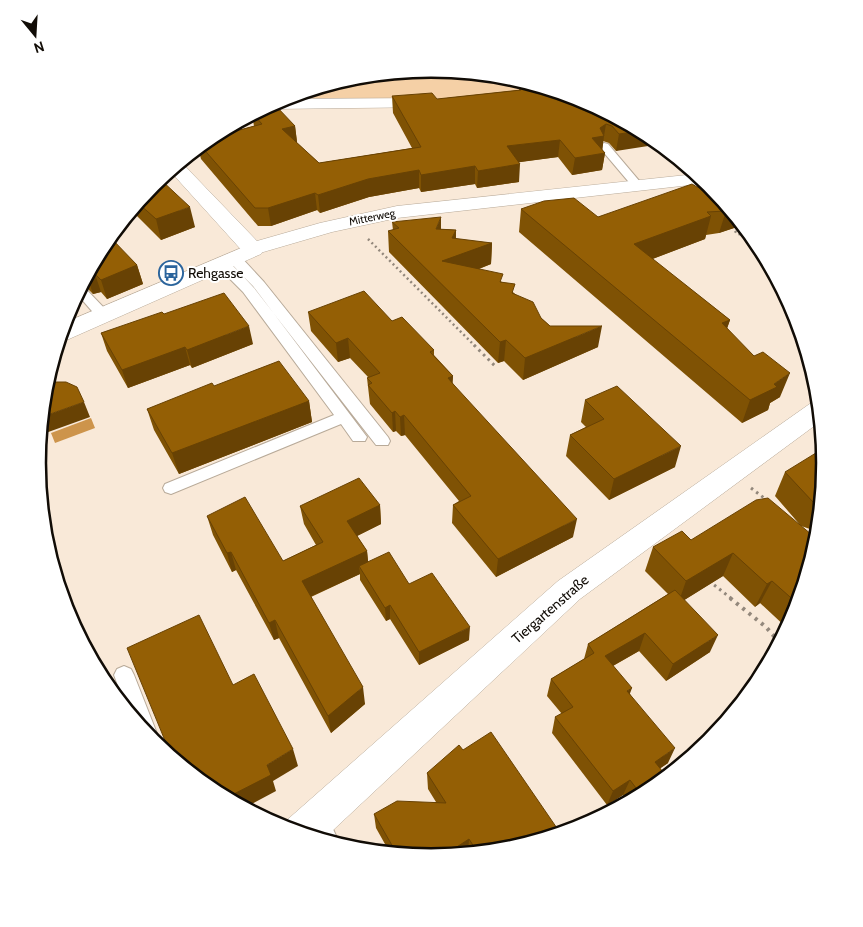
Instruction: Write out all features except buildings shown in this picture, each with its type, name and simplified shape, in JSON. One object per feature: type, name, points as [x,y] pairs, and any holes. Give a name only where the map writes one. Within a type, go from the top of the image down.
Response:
[{"type":"street","points":[[294,104],[370,105],[445,102]]},
{"type":"street","points":[[180,172],[236,257]]},
{"type":"street","name":"Mitterweg","points":[[71,330],[236,257],[353,221],[437,206],[692,180]]},
{"type":"street","name":"Tiergartenstraße","points":[[316,831],[569,590],[813,414]]},
{"type":"lane","points":[[604,146],[637,186]]},
{"type":"lane","points":[[236,257],[248,289],[359,436]]},
{"type":"lane","points":[[236,257],[382,441]]},
{"type":"lane","points":[[85,295],[103,316]]},
{"type":"lane","points":[[170,488],[344,417]]},
{"type":"lane","points":[[124,675],[140,715]]},
{"type":"path","points":[[353,221],[372,244],[495,366]]},
{"type":"path","points":[[735,232],[741,234]]},
{"type":"path","points":[[731,472],[772,504]]},
{"type":"path","points":[[803,528],[810,534]]},
{"type":"path","points":[[704,577],[766,627],[775,637]]},
{"type":"shaded area","points":[[406,79],[457,79],[529,91],[411,101],[303,101],[332,91]]},
{"type":"shaded area","points":[[91,418],[95,428],[55,443],[51,433]]},
{"type":"place","name":"Rehgasse","points":[[171,273]]}]
